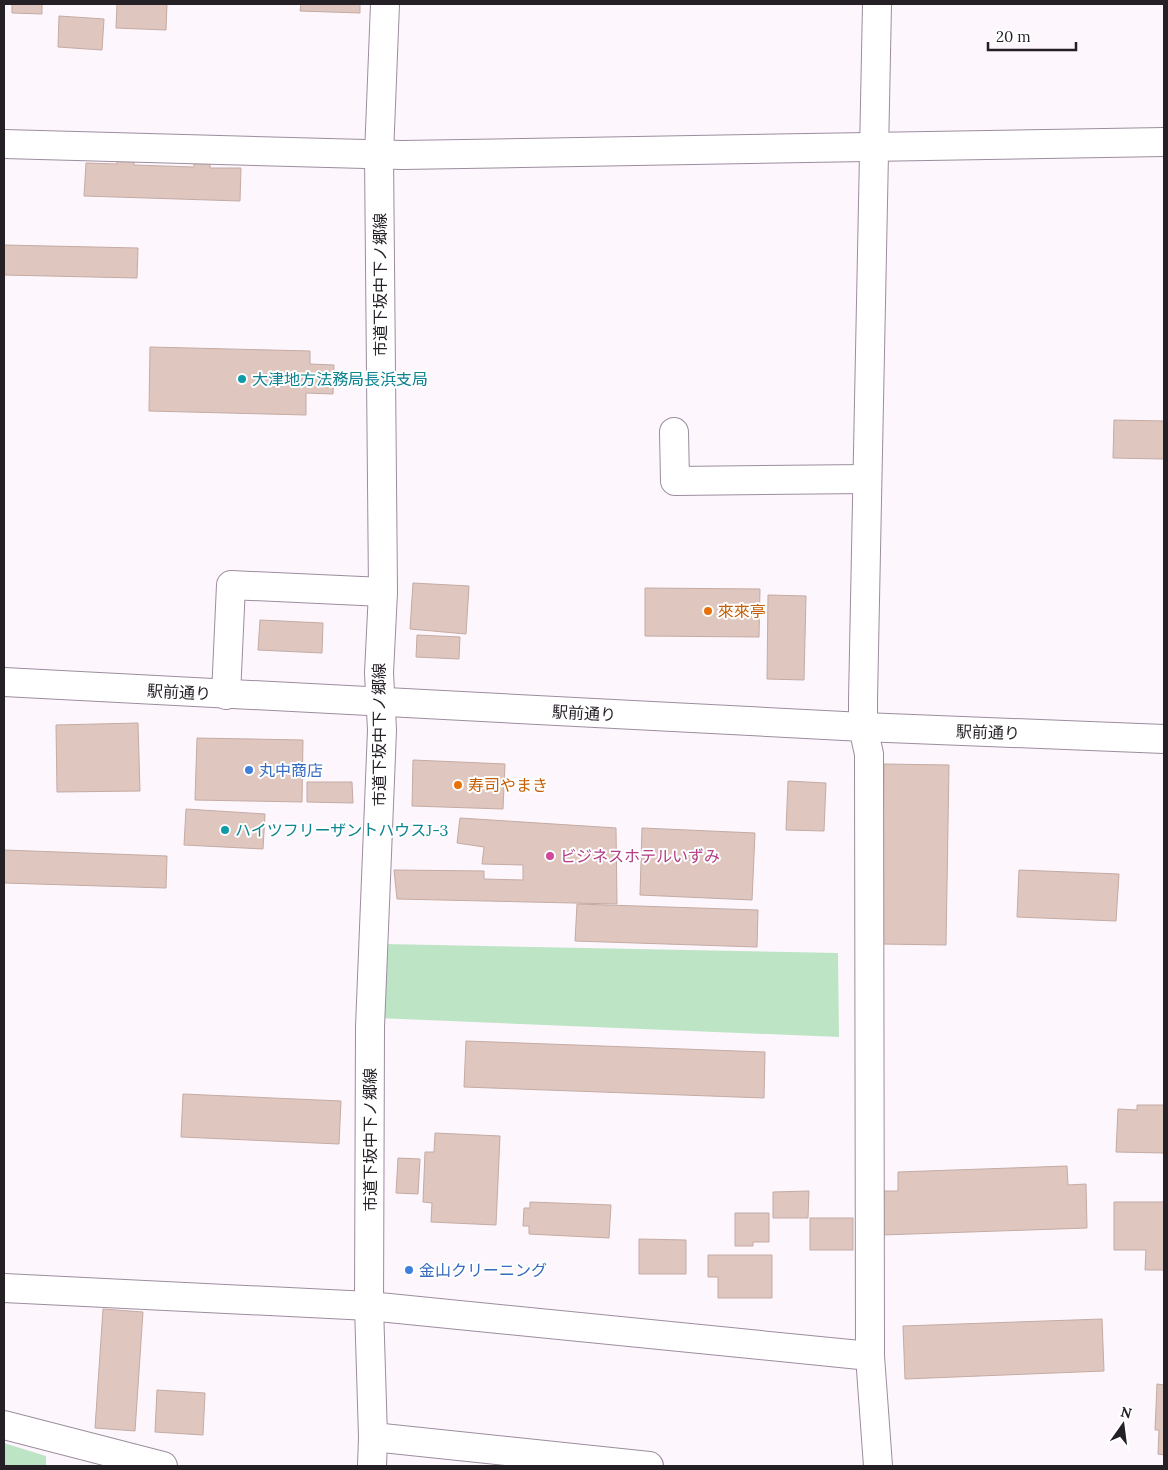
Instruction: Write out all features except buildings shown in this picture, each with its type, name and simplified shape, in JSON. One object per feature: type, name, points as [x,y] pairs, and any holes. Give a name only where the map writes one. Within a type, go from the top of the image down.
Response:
[{"type":"street","name":"市道下坂中下ノ郷線","points":[[372,1466],[373,1437],[369,1306],[370,1027],[382,730],[379,673],[383,592],[379,155],[385,4]]},
{"type":"street","points":[[876,4],[863,727],[869,754],[870,1356],[878,1466]]},
{"type":"street","points":[[4,144],[379,155],[1164,142]]},
{"type":"street","points":[[674,432],[675,481],[866,479]]},
{"type":"street","points":[[226,695],[231,585],[383,592]]},
{"type":"street","name":"駅前通り","points":[[4,682],[863,727],[1164,739]]},
{"type":"street","points":[[4,1288],[369,1306],[870,1356]]},
{"type":"street","points":[[4,1425],[163,1466]]},
{"type":"street","points":[[373,1437],[649,1466]]},
{"type":"green space","points":[[385,944],[838,953],[839,1037],[377,1018]]},
{"type":"green space","points":[[4,1443],[46,1456],[46,1466],[4,1466]]},
{"type":"place","name":"大津地方法務局長浜支局","points":[[242,379]]},
{"type":"place","name":"來來亭","points":[[708,611]]},
{"type":"place","name":"丸中商店","points":[[249,770]]},
{"type":"place","name":"寿司やまき","points":[[458,785]]},
{"type":"place","name":"ハイツフリーザントハウスJ-3","points":[[225,830]]},
{"type":"place","name":"ビジネスホテルいずみ","points":[[550,856]]},
{"type":"place","name":"金山クリーニング","points":[[409,1270]]}]
